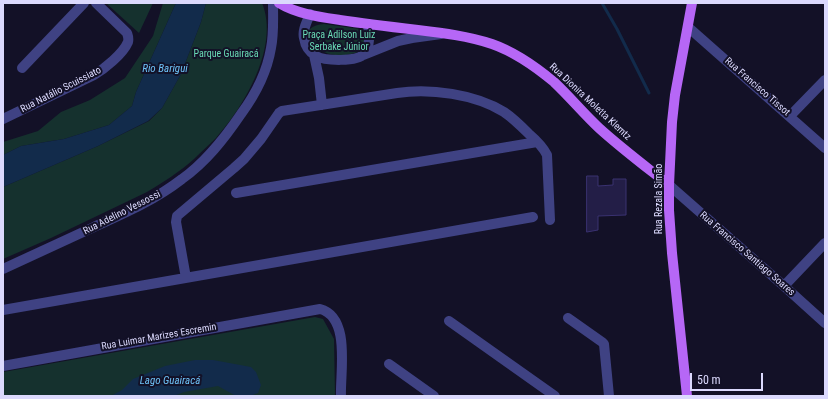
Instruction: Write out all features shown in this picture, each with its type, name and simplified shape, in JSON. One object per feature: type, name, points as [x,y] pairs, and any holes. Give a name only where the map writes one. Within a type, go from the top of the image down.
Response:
[{"type":"main road","name":"Rua Dionira Moletta Klemtz","points":[[279,3],[310,14],[368,24],[446,34],[480,40],[494,45],[525,60],[554,82],[613,140],[669,185]]},
{"type":"main road","name":"Rua Rezala Simão","points":[[687,396],[672,253],[669,185],[675,95],[692,3]]},
{"type":"street","points":[[22,68],[84,3]]},
{"type":"street","name":"Rua Natálio Scuissiato","points":[[3,119],[82,81],[104,69],[113,61],[127,43],[127,32],[96,3]]},
{"type":"street","name":"Rua Adelino Vessossi","points":[[3,269],[141,206],[182,180],[204,160],[235,123],[249,102],[262,78],[271,49],[273,3]]},
{"type":"street","points":[[310,14],[304,33],[304,38],[309,50],[314,55],[319,57],[340,60],[357,58],[398,41],[446,34]]},
{"type":"street","points":[[363,55],[369,40],[368,24]]},
{"type":"street","name":"Rua Francisco Tissot","points":[[688,27],[825,148]]},
{"type":"street","points":[[314,55],[319,78],[322,105]]},
{"type":"street","points":[[790,116],[825,80]]},
{"type":"street","points":[[186,278],[176,222],[177,216],[244,159],[261,139],[279,113],[405,91],[427,91],[452,94],[478,100],[494,106],[521,125],[547,155],[550,220]]},
{"type":"street","points":[[236,193],[537,142]]},
{"type":"street","name":"Rua Francisco Santiago Soares","points":[[669,185],[825,323]]},
{"type":"street","points":[[3,310],[533,217]]},
{"type":"street","points":[[784,286],[825,243]]},
{"type":"street","name":"Rua Luimar Marizes Escremin","points":[[3,366],[316,309],[325,310],[329,313],[334,318],[340,331],[342,351],[341,396]]},
{"type":"street","points":[[568,318],[604,344],[609,396]]},
{"type":"street","points":[[449,321],[555,396]]},
{"type":"street","points":[[389,364],[434,396]]},
{"type":"green space","points":[[106,3],[153,3],[139,33]]},
{"type":"green space","points":[[163,3],[176,3],[136,92],[132,106],[109,125],[64,139],[21,146],[3,155],[3,142],[38,131],[61,112],[90,100],[125,78],[153,36]]},
{"type":"green space","name":"Parque Guairacá","points":[[206,3],[262,3],[266,20],[266,38],[263,56],[256,75],[248,93],[227,125],[216,138],[189,163],[171,177],[147,192],[51,238],[3,259],[3,187],[98,146],[149,121],[162,108],[181,74],[201,22]]},
{"type":"green space","name":"Praça Adilson Luiz Serbake Júnior","points":[[324,24],[360,29],[365,36],[363,48],[348,55],[334,55],[318,49],[309,41],[308,32],[316,25]]},
{"type":"green space","points":[[315,317],[323,319],[334,339],[335,396],[3,396],[3,372]]},
{"type":"water","name":"Rio Barigui","points":[[176,3],[206,3],[201,22],[181,74],[162,108],[148,121],[98,146],[3,187],[3,155],[21,146],[64,139],[109,125],[132,106],[136,92]]},
{"type":"water","name":"Lago Guairacá","points":[[195,360],[213,360],[251,367],[256,372],[261,385],[258,393],[250,396],[236,396],[218,386],[184,392],[174,396],[111,396],[122,390],[133,379],[165,366]]},
{"type":"building","points":[[587,176],[598,176],[598,186],[613,185],[613,179],[626,179],[626,215],[598,216],[598,230],[587,232]]},
{"type":"waterway","points":[[602,3],[617,29],[649,93]]}]
